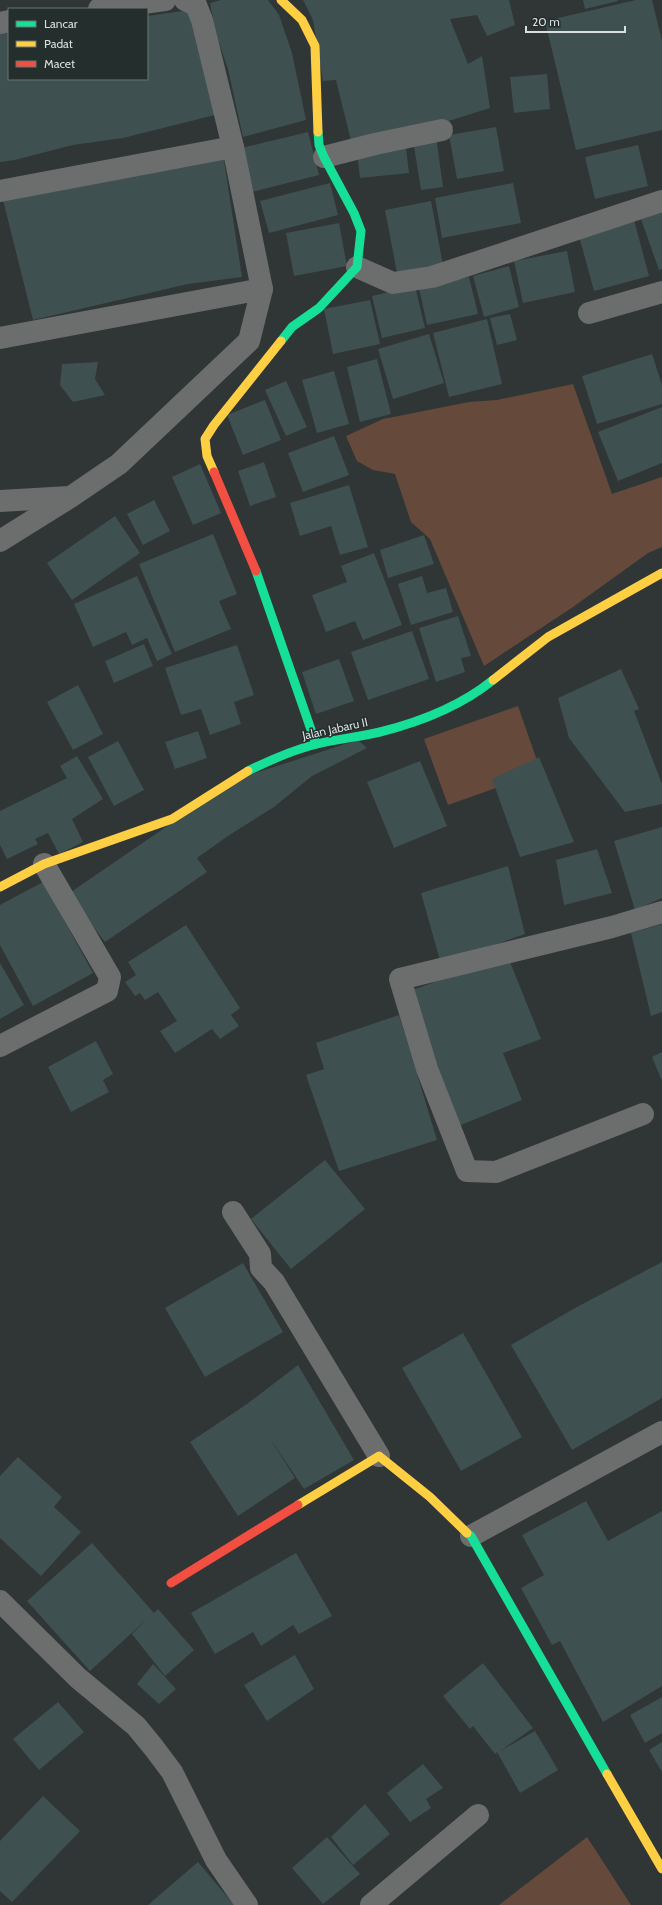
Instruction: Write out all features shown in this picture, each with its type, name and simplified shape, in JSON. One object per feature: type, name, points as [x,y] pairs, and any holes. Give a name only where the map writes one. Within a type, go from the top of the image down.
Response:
[{"type":"street","points":[[106,8],[165,0]]},
{"type":"street","points":[[0,541],[72,496],[119,464],[249,341],[262,289],[233,147],[202,20],[196,5],[185,0]]},
{"type":"street","points":[[281,0],[302,19],[311,34],[315,46],[319,145],[354,213],[361,231],[357,267],[319,308],[292,327],[260,370],[219,419],[205,439],[207,456],[255,569],[316,744]]},
{"type":"street","points":[[324,157],[375,144],[442,130]]},
{"type":"street","points":[[0,191],[233,147]]},
{"type":"street","points":[[357,267],[393,283],[432,277],[662,201]]},
{"type":"street","points":[[0,338],[262,289]]},
{"type":"street","points":[[589,313],[662,292]]},
{"type":"street","points":[[0,501],[72,496]]},
{"type":"street","name":"Jalan Jabaru II","points":[[0,887],[44,864],[172,819],[240,775],[272,759],[316,744],[380,732],[437,713],[476,694],[548,637],[662,573]]},
{"type":"street","points":[[0,1046],[107,991],[110,977],[44,864]]},
{"type":"street","points":[[643,1114],[496,1172],[467,1171],[427,1069],[400,979],[612,927],[662,912]]},
{"type":"street","points":[[233,1212],[260,1254],[261,1268],[274,1282],[379,1456],[430,1497],[471,1536],[662,1869]]},
{"type":"street","points":[[471,1536],[662,1432]]},
{"type":"street","points":[[171,1583],[379,1456]]},
{"type":"street","points":[[0,1601],[78,1678],[136,1726],[154,1748],[172,1772],[216,1860],[247,1905]]},
{"type":"street","points":[[371,1905],[478,1815]]},
{"type":"shaded area","points":[[573,384],[612,494],[662,477],[662,547],[648,553],[573,607],[484,666],[430,539],[411,522],[395,474],[373,470],[357,461],[346,436],[383,419],[469,402],[497,400]]},
{"type":"shaded area","points":[[518,706],[541,772],[448,805],[424,739]]},
{"type":"shaded area","points":[[587,1837],[631,1905],[499,1905]]},
{"type":"building","points":[[221,0],[268,0],[279,15],[292,53],[306,120],[243,137],[228,69],[216,34],[210,3]]},
{"type":"building","points":[[303,0],[509,0],[515,25],[487,36],[477,15],[450,19],[468,64],[482,56],[490,108],[398,137],[351,141],[336,80],[323,81],[313,20]]},
{"type":"building","points":[[583,0],[618,0],[618,1],[585,9]]},
{"type":"building","points":[[636,0],[652,0],[662,41],[662,130],[576,150],[545,21]]},
{"type":"building","points":[[190,10],[215,115],[123,138],[73,145],[15,160],[0,162],[0,30],[8,30],[8,80],[148,80],[148,16]]},
{"type":"building","points":[[547,74],[550,109],[514,113],[510,77]]},
{"type":"building","points":[[496,127],[504,171],[457,179],[449,135]]},
{"type":"building","points":[[308,132],[319,175],[252,192],[241,148]]},
{"type":"building","points":[[436,136],[443,187],[421,190],[413,140]]},
{"type":"building","points":[[638,145],[648,186],[595,199],[585,157]]},
{"type":"building","points":[[406,148],[409,173],[360,178],[357,153]]},
{"type":"building","points":[[223,154],[242,277],[188,284],[33,320],[2,196]]},
{"type":"building","points":[[330,183],[338,215],[269,233],[260,201]]},
{"type":"building","points":[[513,183],[521,223],[442,238],[435,198]]},
{"type":"building","points":[[431,201],[443,265],[397,273],[385,210]]},
{"type":"building","points":[[662,212],[662,269],[659,270],[641,219]]},
{"type":"building","points":[[634,220],[649,276],[594,291],[579,236]]},
{"type":"building","points":[[339,223],[347,266],[294,276],[286,233]]},
{"type":"building","points":[[567,251],[575,292],[523,303],[514,261]]},
{"type":"building","points":[[509,266],[519,307],[484,317],[473,276]]},
{"type":"building","points":[[469,277],[478,314],[427,325],[419,288]]},
{"type":"building","points":[[415,286],[425,328],[382,338],[372,296]]},
{"type":"building","points":[[370,300],[380,344],[333,354],[324,309]]},
{"type":"building","points":[[510,314],[517,340],[497,345],[490,318]]},
{"type":"building","points":[[487,319],[502,384],[449,397],[433,333]]},
{"type":"building","points":[[429,334],[444,383],[393,399],[378,349]]},
{"type":"building","points":[[652,354],[662,385],[662,404],[597,424],[582,376]]},
{"type":"building","points":[[377,359],[391,414],[360,422],[347,367]]},
{"type":"building","points":[[98,362],[95,379],[105,395],[73,402],[60,385],[62,364]]},
{"type":"building","points":[[334,371],[349,424],[317,433],[302,380]]},
{"type":"building","points":[[286,381],[307,427],[286,436],[265,390]]},
{"type":"building","points":[[265,400],[281,440],[243,455],[227,415]]},
{"type":"building","points":[[662,407],[662,463],[618,481],[598,432]]},
{"type":"building","points":[[334,436],[349,475],[303,492],[288,453]]},
{"type":"building","points":[[264,462],[276,497],[250,506],[238,471]]},
{"type":"building","points":[[200,464],[221,513],[193,525],[172,477]]},
{"type":"building","points":[[349,485],[368,547],[340,555],[331,526],[300,536],[290,503]]},
{"type":"building","points":[[154,500],[170,531],[143,545],[127,514]]},
{"type":"building","points":[[115,516],[140,553],[72,600],[47,563]]},
{"type":"building","points":[[213,534],[237,594],[219,601],[231,629],[175,652],[139,564]]},
{"type":"building","points":[[424,535],[434,564],[388,578],[380,550]]},
{"type":"building","points":[[374,553],[402,625],[363,640],[355,621],[326,632],[312,595],[347,582],[341,566]]},
{"type":"building","points":[[137,576],[172,654],[157,661],[147,638],[132,645],[126,632],[93,647],[74,604]]},
{"type":"building","points":[[422,576],[427,593],[446,588],[453,612],[411,625],[398,584]]},
{"type":"building","points":[[458,616],[471,656],[461,658],[465,672],[436,682],[419,628]]},
{"type":"building","points":[[412,631],[429,679],[368,700],[351,652]]},
{"type":"building","points":[[144,644],[153,666],[114,683],[105,661]]},
{"type":"building","points":[[237,645],[254,695],[234,702],[241,724],[210,735],[201,709],[181,715],[165,668]]},
{"type":"building","points":[[339,659],[354,701],[316,714],[302,672]]},
{"type":"building","points":[[621,669],[639,709],[634,711],[662,784],[662,804],[625,812],[569,738],[558,698]]},
{"type":"building","points":[[78,685],[103,734],[73,750],[47,702]]},
{"type":"building","points":[[198,731],[207,758],[175,769],[165,742]]},
{"type":"building","points":[[358,740],[367,748],[312,776],[274,807],[228,836],[197,858],[207,872],[105,942],[68,894],[176,820],[252,774]]},
{"type":"building","points":[[118,741],[144,790],[114,806],[88,757]]},
{"type":"building","points":[[77,756],[103,799],[72,819],[83,842],[59,854],[48,833],[35,839],[38,844],[7,859],[0,845],[0,811],[67,778],[60,766]]},
{"type":"building","points":[[539,757],[574,842],[520,857],[492,779]]},
{"type":"building","points":[[420,761],[447,826],[394,848],[367,782]]},
{"type":"building","points":[[662,827],[662,898],[635,910],[614,841]]},
{"type":"building","points":[[597,849],[612,893],[564,905],[556,860]]},
{"type":"building","points":[[508,866],[525,934],[441,964],[421,893]]},
{"type":"building","points":[[43,882],[93,973],[33,1006],[0,945],[0,905]]},
{"type":"building","points":[[662,924],[662,1012],[651,1016],[631,933]]},
{"type":"building","points":[[186,925],[240,1008],[231,1015],[239,1026],[220,1039],[212,1029],[175,1053],[160,1031],[177,1021],[158,992],[145,1000],[140,993],[135,996],[125,982],[136,975],[128,962]]},
{"type":"building","points":[[508,957],[541,1039],[503,1053],[522,1100],[456,1127],[412,990]]},
{"type":"building","points":[[0,963],[24,1005],[0,1019]]},
{"type":"building","points":[[399,1015],[437,1140],[339,1171],[306,1075],[324,1069],[316,1043]]},
{"type":"building","points":[[96,1041],[113,1074],[103,1080],[109,1092],[71,1112],[48,1067]]},
{"type":"building","points":[[662,1052],[662,1081],[652,1057]]},
{"type":"building","points":[[325,1160],[365,1209],[291,1269],[251,1219]]},
{"type":"building","points":[[662,1262],[662,1398],[572,1450],[511,1345],[575,1308]]},
{"type":"building","points":[[243,1263],[283,1332],[205,1377],[165,1308]]},
{"type":"building","points":[[463,1333],[522,1437],[461,1471],[402,1368]]},
{"type":"building","points":[[298,1365],[354,1460],[304,1489],[269,1437],[295,1478],[238,1516],[190,1442],[247,1404]]},
{"type":"building","points":[[18,1457],[62,1497],[54,1507],[81,1532],[41,1576],[0,1538],[0,1476]]},
{"type":"building","points":[[586,1501],[608,1541],[662,1511],[662,1686],[603,1722],[560,1641],[552,1645],[521,1588],[544,1575],[522,1535]]},
{"type":"building","points":[[92,1543],[154,1613],[158,1609],[194,1650],[165,1676],[132,1634],[146,1620],[90,1671],[27,1601]]},
{"type":"building","points":[[296,1553],[332,1616],[299,1634],[293,1625],[261,1646],[253,1632],[215,1654],[191,1613]]},
{"type":"building","points":[[295,1655],[314,1689],[267,1721],[244,1685]]},
{"type":"building","points":[[483,1663],[533,1728],[500,1751],[535,1731],[558,1770],[520,1793],[497,1752],[495,1754],[473,1726],[470,1729],[443,1696]]},
{"type":"building","points":[[153,1664],[176,1689],[159,1704],[137,1684]]},
{"type":"building","points":[[662,1697],[662,1733],[645,1743],[630,1715]]},
{"type":"building","points":[[58,1702],[84,1732],[39,1770],[13,1739]]},
{"type":"building","points":[[662,1742],[662,1772],[649,1750]]},
{"type":"building","points":[[423,1764],[443,1788],[426,1799],[431,1808],[410,1822],[387,1793]]},
{"type":"building","points":[[43,1796],[80,1831],[12,1902],[0,1891],[0,1841]]},
{"type":"building","points":[[365,1804],[390,1834],[353,1865],[331,1837]]},
{"type":"building","points":[[327,1837],[360,1874],[323,1904],[292,1868]]},
{"type":"building","points":[[198,1862],[234,1905],[148,1905]]},
{"type":"traffic: fast","points":[[281,341],[292,327],[319,308],[357,267],[361,231],[354,213],[324,157],[319,145],[318,132]]},
{"type":"traffic: fast","points":[[256,571],[316,744]]},
{"type":"traffic: fast","points":[[248,771],[308,746],[380,732],[425,718],[467,698],[493,680]]},
{"type":"traffic: fast","points":[[467,1533],[471,1536],[607,1774]]},
{"type":"traffic: slow","points":[[281,0],[302,20],[315,46],[318,132]]},
{"type":"traffic: slow","points":[[214,472],[207,456],[205,439],[214,425],[281,341]]},
{"type":"traffic: slow","points":[[493,680],[548,637],[662,573]]},
{"type":"traffic: slow","points":[[0,887],[44,864],[172,819],[248,771]]},
{"type":"traffic: slow","points":[[298,1505],[379,1456],[430,1497],[467,1533]]},
{"type":"traffic: slow","points":[[607,1774],[662,1869]]},
{"type":"traffic: jam","points":[[214,472],[256,571]]},
{"type":"traffic: jam","points":[[171,1583],[298,1505]]}]
